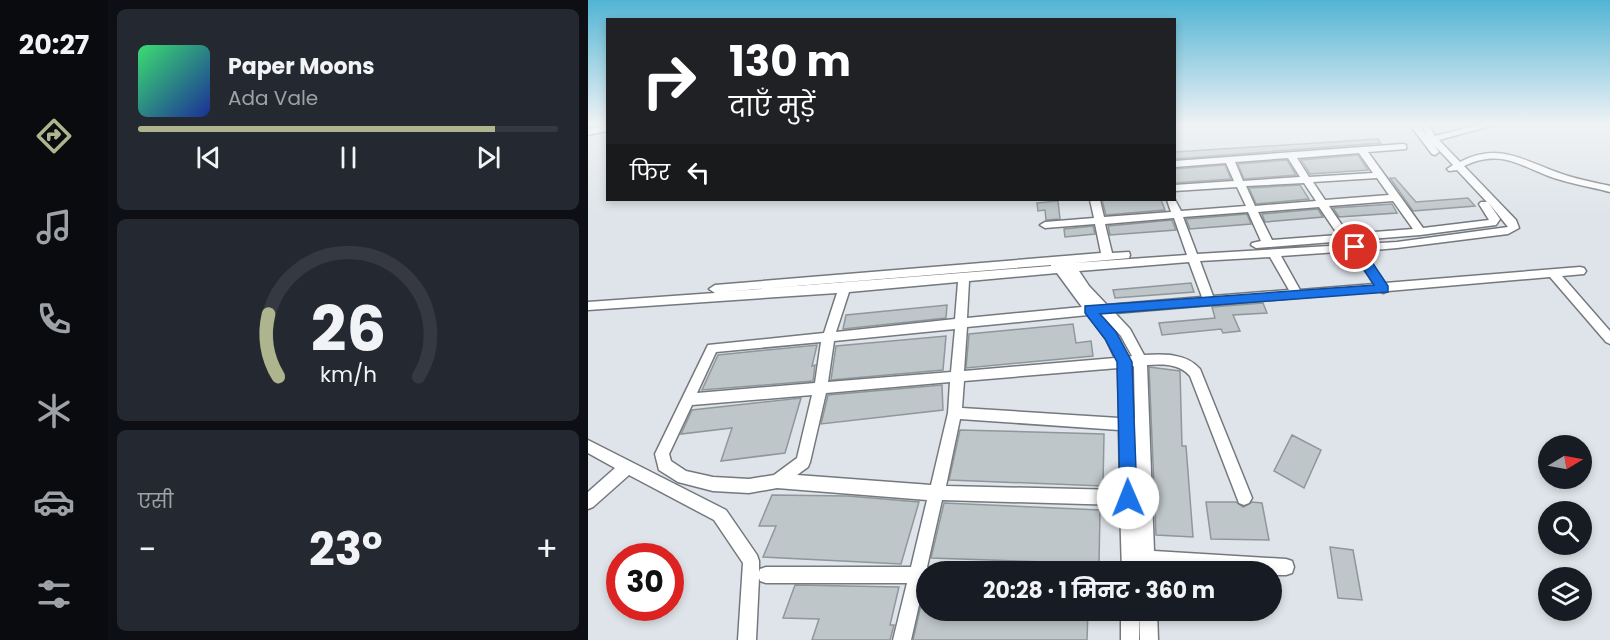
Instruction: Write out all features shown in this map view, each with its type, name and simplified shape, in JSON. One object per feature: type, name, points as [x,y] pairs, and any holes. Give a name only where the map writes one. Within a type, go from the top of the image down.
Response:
[{"type":"street","points":[[1176,164],[1279,155]]},
{"type":"street","points":[[1291,155],[1344,237]]},
{"type":"street","points":[[1364,155],[1420,232]]},
{"type":"street","points":[[588,298],[1063,265],[1270,248],[1355,247],[1508,231],[1514,228],[1512,222],[1441,155]]},
{"type":"street","points":[[1270,248],[1344,237],[1420,232],[1492,223],[1495,219],[1492,213],[1445,155]]},
{"type":"street","points":[[1455,168],[1478,156],[1511,157],[1558,176],[1610,189]]},
{"type":"street","points":[[1229,159],[1270,248],[1296,293]]},
{"type":"street","points":[[1176,188],[1378,175]]},
{"type":"street","points":[[1045,225],[1394,198]]},
{"type":"street","points":[[1095,201],[1107,256]]},
{"type":"street","points":[[1172,201],[1209,301]]},
{"type":"street","points":[[1355,247],[1383,289]]},
{"type":"street","points":[[588,306],[964,278],[1063,265],[1107,256],[1190,254]]},
{"type":"street","points":[[1063,265],[1096,309],[1124,362],[1136,421]]},
{"type":"street","points":[[1135,498],[936,493],[777,481],[749,486],[713,484],[683,477],[664,465],[662,454],[712,348],[828,339],[1096,309],[1296,293],[1383,289],[1580,271]]},
{"type":"street","points":[[1554,275],[1610,339]]},
{"type":"street","points":[[924,561],[936,493],[955,412],[964,278]]},
{"type":"street","points":[[777,481],[803,462],[821,387],[828,339],[844,288]]},
{"type":"street","points":[[1096,309],[1122,326],[1133,341],[1140,361],[1131,561]]},
{"type":"street","points":[[687,400],[1124,362],[1181,362],[1191,367],[1244,498]]},
{"type":"street","points":[[955,412],[1136,421]]},
{"type":"street","points":[[588,446],[720,515],[751,561],[747,640]]},
{"type":"street","points":[[588,502],[628,466]]},
{"type":"street","points":[[1135,498],[1145,561]]},
{"type":"street","points":[[1282,567],[1286,567]]},
{"type":"street","points":[[766,575],[916,574]]},
{"type":"street","points":[[902,640],[916,594]]},
{"type":"street","points":[[1130,621],[1130,640]]},
{"type":"street","points":[[1148,621],[1149,640]]},
{"type":"building","points":[[1176,155],[1227,155],[1176,159]]},
{"type":"building","points":[[1358,155],[1368,170],[1310,174],[1301,160]]},
{"type":"building","points":[[1287,160],[1296,175],[1244,179],[1238,164]]},
{"type":"building","points":[[1225,165],[1231,179],[1176,183],[1176,169]]},
{"type":"building","points":[[1390,178],[1395,178],[1416,202],[1468,198],[1475,206],[1413,211]]},
{"type":"building","points":[[1300,185],[1309,199],[1256,204],[1249,188]]},
{"type":"building","points":[[1058,201],[1060,219],[1046,220],[1045,210],[1038,211],[1037,203]]},
{"type":"building","points":[[1102,201],[1161,201],[1165,210],[1106,215]]},
{"type":"building","points":[[1392,204],[1397,213],[1339,217],[1333,208]]},
{"type":"building","points":[[1318,209],[1323,217],[1265,222],[1262,214]]},
{"type":"building","points":[[1247,214],[1251,224],[1190,229],[1186,219]]},
{"type":"building","points":[[1172,220],[1176,230],[1110,235],[1108,226]]},
{"type":"building","points":[[1093,226],[1095,234],[1065,237],[1064,229]]},
{"type":"building","points":[[1191,283],[1194,292],[1115,298],[1113,290]]},
{"type":"building","points":[[1263,303],[1267,313],[1233,315],[1240,331],[1223,333],[1221,329],[1162,335],[1159,323],[1215,318],[1212,307]]},
{"type":"building","points":[[947,305],[946,318],[843,329],[846,315]]},
{"type":"building","points":[[1073,324],[1076,343],[1091,341],[1093,356],[966,368],[969,334]]},
{"type":"building","points":[[946,336],[943,370],[831,380],[836,346]]},
{"type":"building","points":[[817,345],[812,366],[815,365],[813,381],[702,390],[718,355]]},
{"type":"building","points":[[1149,367],[1180,371],[1182,446],[1186,446],[1193,537],[1156,535]]},
{"type":"building","points":[[942,385],[943,410],[821,424],[828,395]]},
{"type":"building","points":[[801,398],[785,453],[721,461],[732,428],[681,434],[692,410]]},
{"type":"building","points":[[960,430],[1104,434],[1103,486],[949,480]]},
{"type":"building","points":[[1292,435],[1321,450],[1304,488],[1274,471]]},
{"type":"building","points":[[772,495],[848,496],[919,502],[901,564],[763,557],[776,526],[759,526]]},
{"type":"building","points":[[1206,502],[1236,502],[1243,507],[1252,502],[1262,503],[1269,540],[1211,539]]},
{"type":"building","points":[[944,503],[1100,510],[1099,561],[931,558]]},
{"type":"building","points":[[1330,547],[1353,550],[1362,600],[1338,598]]},
{"type":"building","points":[[795,585],[899,587],[890,625],[894,625],[890,640],[812,640],[819,619],[783,618]]},
{"type":"building","points":[[917,621],[1088,621],[1087,640],[913,640]]},
{"type":"route","points":[[1128,498],[1124,362],[1111,336],[1089,310],[1296,293],[1383,289],[1355,247]]}]
